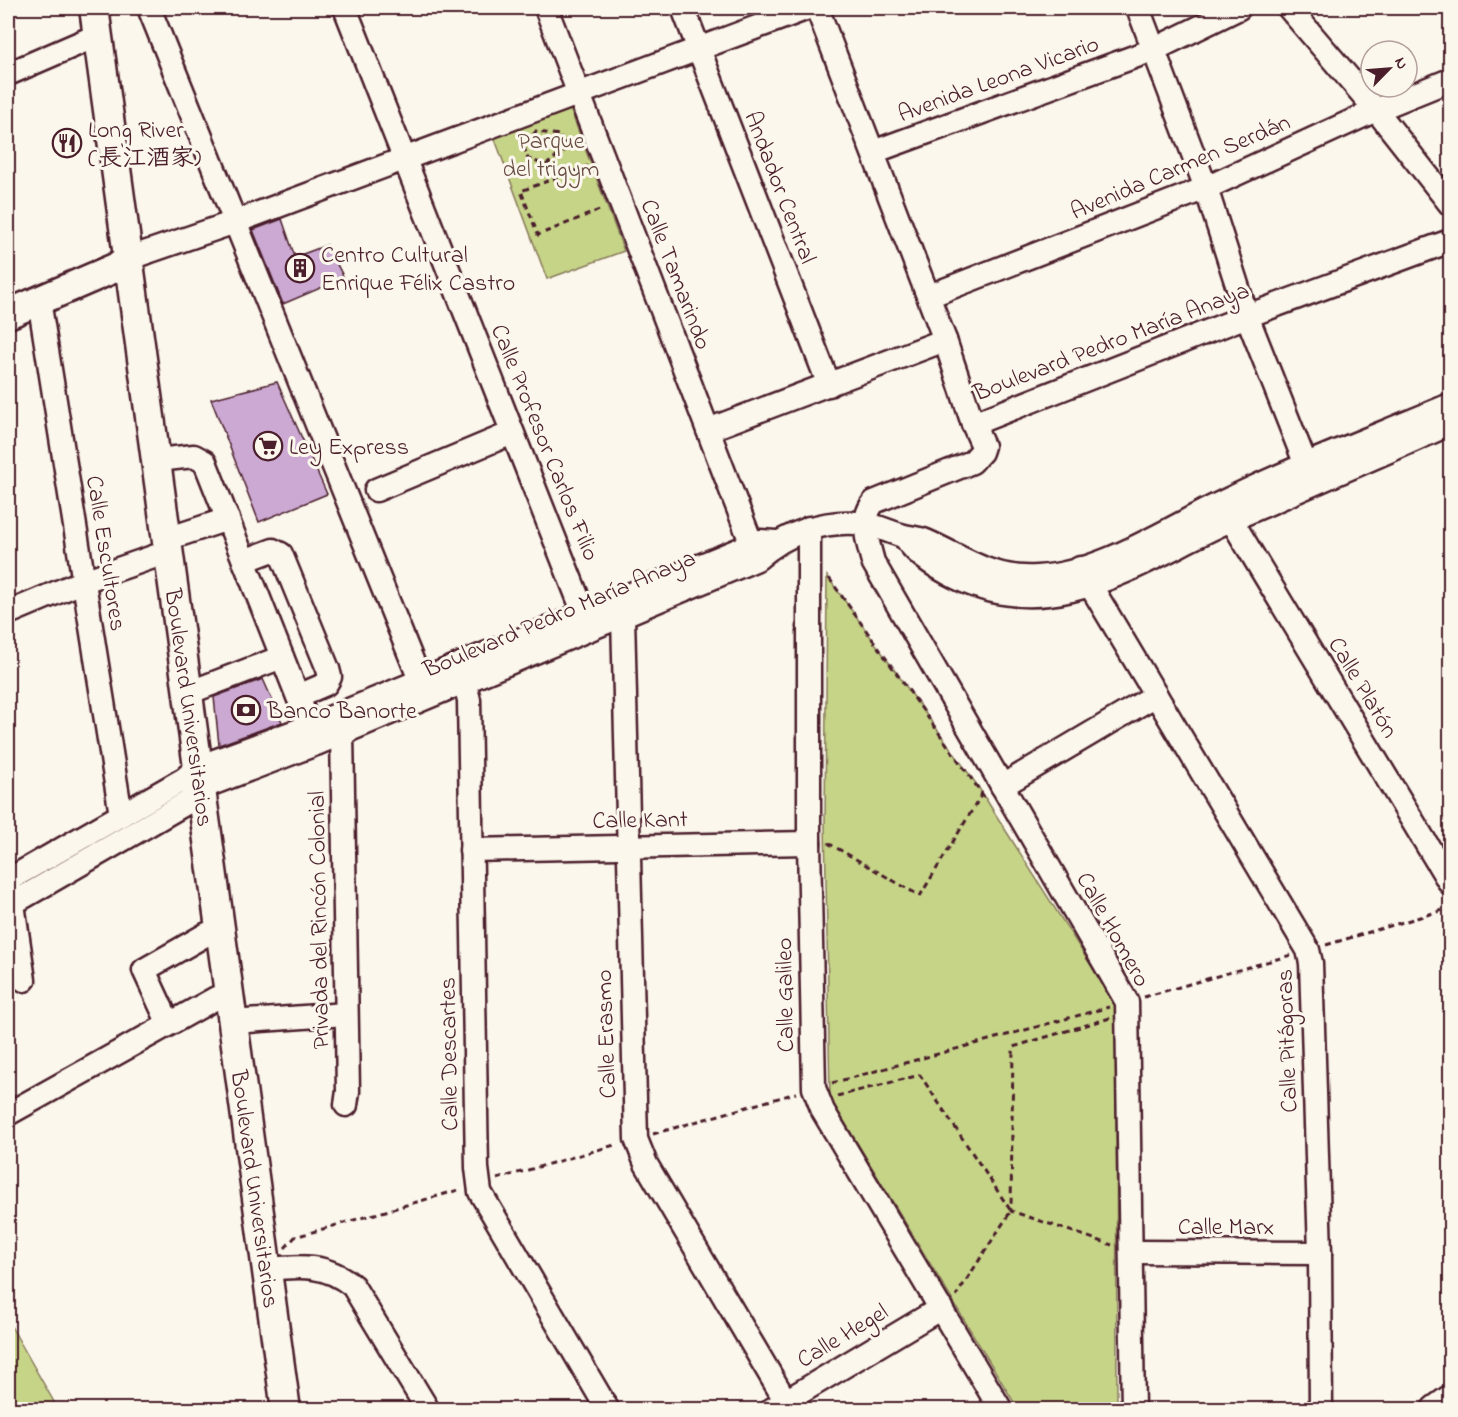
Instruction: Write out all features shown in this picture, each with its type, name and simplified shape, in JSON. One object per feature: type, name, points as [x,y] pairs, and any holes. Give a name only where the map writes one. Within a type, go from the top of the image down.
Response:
[{"type":"main road","name":"Boulevard Universitarios","points":[[85,8],[93,26],[122,263],[193,784],[232,1022],[286,1410]]},
{"type":"main road","name":"Boulevard Universitarios","points":[[122,263],[157,460],[162,547],[188,693],[193,784],[207,934],[273,1410]]},
{"type":"main road","points":[[8,314],[122,263]]},
{"type":"main road","points":[[1436,1410],[1450,1400]]},
{"type":"street","points":[[149,8],[420,680]]},
{"type":"street","name":"Calle Profesor Carlos Filio","points":[[345,8],[587,621]]},
{"type":"street","name":"Calle Tamarindo","points":[[546,8],[755,552]]},
{"type":"street","name":"Andador Central","points":[[683,8],[829,385]]},
{"type":"street","points":[[122,263],[404,159],[534,122],[579,93],[807,8]]},
{"type":"street","points":[[817,8],[945,340],[973,424]]},
{"type":"street","points":[[1138,8],[1206,188],[1247,316],[1311,474]]},
{"type":"street","name":"Avenida Leona Vicario","points":[[873,152],[1153,50],[1239,8]]},
{"type":"street","points":[[1289,8],[1376,110],[1450,204]]},
{"type":"street","points":[[8,74],[93,26]]},
{"type":"street","name":"Avenida Carmen Serdán","points":[[928,296],[1206,188],[1376,110],[1450,80]]},
{"type":"street","name":"Boulevard Pedro María Anaya","points":[[587,621],[623,616],[755,552],[760,541],[776,542],[809,528],[833,523],[865,524],[868,509],[874,502],[977,458],[983,446],[973,424],[1247,316],[1450,241]]},
{"type":"street","name":"Calle Escultores","points":[[39,300],[121,815]]},
{"type":"street","points":[[708,430],[945,340]]},
{"type":"street","points":[[865,524],[904,536],[911,547],[943,572],[991,592],[1017,597],[1039,596],[1085,577],[1131,570],[1226,511],[1311,474],[1450,405]]},
{"type":"street","points":[[1311,474],[1450,424]]},
{"type":"street","points":[[376,490],[512,433]]},
{"type":"street","points":[[157,460],[194,456],[202,459],[313,735]]},
{"type":"street","name":"Calle Platón","points":[[1226,511],[1450,883]]},
{"type":"street","points":[[8,613],[228,519]]},
{"type":"street","name":"Calle Homero","points":[[865,524],[873,562],[991,794],[1121,1004],[1124,1249],[1133,1410]]},
{"type":"street","name":"Calle Galileo","points":[[809,528],[809,843],[826,1087],[823,1110],[947,1305],[1001,1410]]},
{"type":"street","points":[[244,561],[273,549],[280,554],[328,669],[330,677],[326,684],[298,696]]},
{"type":"street","name":"Boulevard Pedro María Anaya","points":[[313,735],[342,734],[462,673],[755,552]]},
{"type":"street","name":"Calle Pitágoras","points":[[1085,577],[1308,950],[1311,963],[1320,1253],[1321,1410]]},
{"type":"street","name":"Calle Erasmo","points":[[623,616],[636,1139],[646,1164],[783,1407]]},
{"type":"street","points":[[188,693],[282,657]]},
{"type":"street","name":"Boulevard Pedro María Anaya","points":[[8,875],[121,815],[313,735],[420,680],[462,673]]},
{"type":"street","name":"Calle Descartes","points":[[462,673],[469,700],[478,1185],[486,1204],[608,1410]]},
{"type":"street","points":[[991,794],[1156,695]]},
{"type":"street","name":"Privada del Rincón Colonial","points":[[342,734],[348,1091],[346,1105]]},
{"type":"street","name":"Boulevard Pedro María Anaya","points":[[10,904],[193,784]]},
{"type":"street","name":"Calle Kant","points":[[471,850],[809,843]]},
{"type":"street","points":[[8,875],[10,904],[24,980]]},
{"type":"street","points":[[168,1022],[144,970],[207,934]]},
{"type":"street","points":[[8,1114],[168,1022],[216,998]]},
{"type":"street","points":[[232,1022],[346,1014]]},
{"type":"street","name":"Calle Marx","points":[[1124,1249],[1320,1253]]},
{"type":"street","points":[[266,1269],[303,1266],[320,1268],[334,1273],[353,1286],[428,1410]]},
{"type":"street","name":"Calle Hegel","points":[[783,1407],[947,1305]]},
{"type":"path","points":[[534,122],[560,135],[564,151],[546,165],[528,159],[524,147],[534,122]]},
{"type":"path","points":[[575,132],[581,149]]},
{"type":"path","points":[[561,143],[578,140]]},
{"type":"path","points":[[585,158],[592,177]]},
{"type":"path","points":[[588,166],[521,191],[533,224],[538,235],[604,208]]},
{"type":"path","points":[[600,198],[607,217]]},
{"type":"path","points":[[827,587],[827,576],[991,794],[920,896],[828,843],[828,854]]},
{"type":"path","points":[[266,1269],[295,1237],[1121,1004]]},
{"type":"path","points":[[947,1305],[1011,1212],[1013,1047],[1116,1016],[1121,1004]]},
{"type":"path","points":[[826,1087],[920,1075],[1011,1212],[1124,1249]]},
{"type":"green space","name":"Parque del trigym","points":[[567,101],[624,251],[547,279],[493,134]]},
{"type":"green space","points":[[827,576],[977,785],[1116,1005],[1117,1409],[1018,1409],[830,1098],[825,824]]},
{"type":"green space","points":[[8,1321],[58,1409],[8,1409]]},
{"type":"building","name":"Centro Cultural Enrique Félix Castro","points":[[282,219],[295,257],[327,245],[344,278],[283,304],[253,230]]},
{"type":"building","name":"Ley Express","points":[[277,382],[327,494],[259,522],[211,399]]},
{"type":"building","name":"Banco Banorte","points":[[263,679],[282,722],[219,745],[214,697]]},
{"type":"place","name":"Long River (長江酒家)","points":[[67,143]]},
{"type":"place","name":"Centro Cultural Enrique Félix Castro","points":[[300,268]]},
{"type":"place","name":"Ley Express","points":[[268,446]]},
{"type":"place","name":"Banco Banorte","points":[[246,710]]}]
